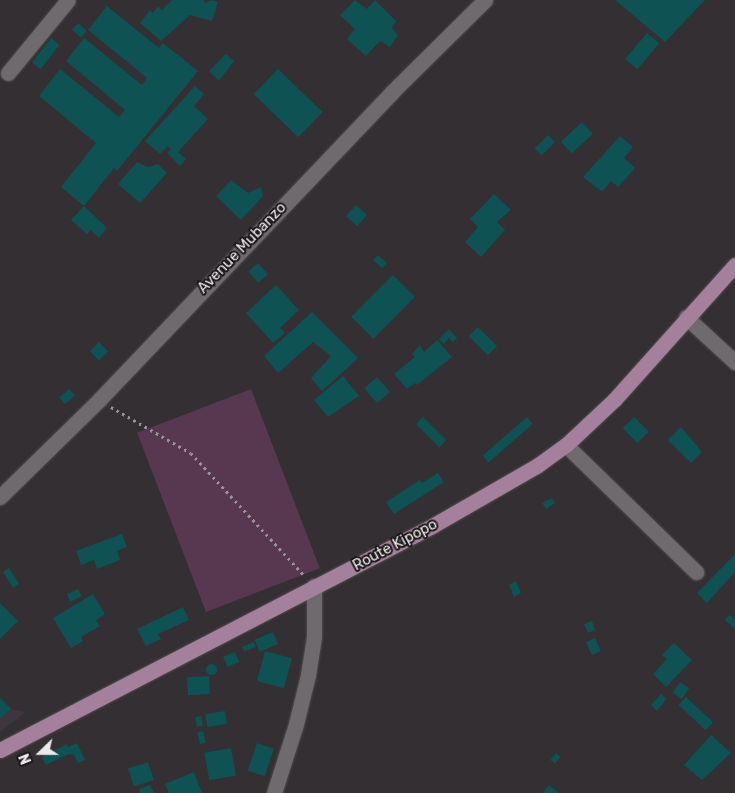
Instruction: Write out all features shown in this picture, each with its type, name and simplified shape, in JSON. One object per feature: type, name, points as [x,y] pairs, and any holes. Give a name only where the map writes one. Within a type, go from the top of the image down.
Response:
[{"type":"main road","name":"Route Kipopo","points":[[0,750],[474,502],[566,445],[615,399],[686,317],[735,265]]},
{"type":"street","points":[[8,73],[68,0]]},
{"type":"street","name":"Avenue Mubanzo","points":[[0,497],[99,400],[385,99],[485,0]]},
{"type":"street","points":[[686,317],[735,362]]},
{"type":"street","points":[[566,445],[696,572]]},
{"type":"street","points":[[274,793],[296,724],[308,675],[314,636],[314,586]]},
{"type":"path","points":[[99,400],[191,453],[314,586]]},
{"type":"shaded area","points":[[251,389],[320,568],[206,612],[137,433]]},
{"type":"shaded area","points":[[0,698],[11,709],[26,712],[0,732]]},
{"type":"building","points":[[172,0],[204,0],[205,3],[212,0],[218,2],[212,21],[190,15],[161,41],[140,23],[150,10],[153,13],[158,6],[162,10]]},
{"type":"building","points":[[355,0],[367,9],[375,0],[396,21],[392,28],[398,35],[390,47],[380,41],[366,56],[347,39],[355,29],[340,15]]},
{"type":"building","points":[[615,0],[705,0],[665,42]]},
{"type":"building","points":[[107,6],[159,48],[163,43],[198,71],[117,171],[114,168],[84,206],[61,187],[96,143],[39,96],[60,69],[119,117],[125,110],[66,61],[84,38],[142,85],[147,78],[88,30]]},
{"type":"building","points":[[78,23],[87,31],[81,38],[72,30]]},
{"type":"building","points":[[647,33],[659,43],[637,69],[625,59]]},
{"type":"building","points":[[51,38],[60,45],[41,69],[32,62]]},
{"type":"building","points":[[226,54],[234,61],[219,81],[209,71]]},
{"type":"building","points":[[278,69],[323,112],[298,137],[254,94]]},
{"type":"building","points":[[195,86],[204,94],[194,106],[208,119],[178,152],[186,159],[180,166],[167,153],[171,149],[168,146],[160,154],[145,141]]},
{"type":"building","points":[[582,122],[593,134],[572,153],[561,142]]},
{"type":"building","points":[[548,135],[555,142],[542,156],[535,148]]},
{"type":"building","points":[[620,136],[633,147],[624,158],[635,168],[618,187],[611,181],[602,192],[583,177]]},
{"type":"building","points":[[137,162],[148,167],[158,164],[167,173],[140,203],[118,184]]},
{"type":"building","points":[[231,180],[248,193],[261,187],[263,196],[241,220],[216,196]]},
{"type":"building","points":[[494,194],[511,210],[497,222],[505,230],[481,257],[465,242],[478,227],[470,219]]},
{"type":"building","points":[[356,205],[367,215],[357,226],[346,216]]},
{"type":"building","points":[[84,206],[107,228],[99,238],[91,230],[87,234],[71,220]]},
{"type":"building","points":[[378,255],[387,263],[382,268],[373,260]]},
{"type":"building","points":[[258,263],[268,274],[258,283],[248,272]]},
{"type":"building","points":[[393,275],[415,297],[373,339],[351,317]]},
{"type":"building","points":[[276,285],[299,310],[280,328],[285,333],[273,343],[246,313]]},
{"type":"building","points":[[312,312],[358,358],[322,391],[311,378],[331,356],[313,342],[278,373],[264,356]]},
{"type":"building","points":[[478,327],[497,346],[488,355],[469,336]]},
{"type":"building","points":[[449,329],[457,338],[453,342],[449,338],[444,344],[439,339]]},
{"type":"building","points":[[437,340],[452,357],[417,385],[415,383],[407,389],[394,374],[415,357],[412,354],[420,345],[424,352]]},
{"type":"building","points":[[99,342],[108,351],[99,360],[90,351]]},
{"type":"building","points":[[343,376],[359,396],[328,417],[314,400]]},
{"type":"building","points":[[377,377],[390,392],[377,403],[364,388]]},
{"type":"building","points":[[69,389],[75,396],[65,404],[59,398]]},
{"type":"building","points":[[423,417],[446,440],[439,447],[416,424]]},
{"type":"building","points":[[527,417],[533,424],[488,462],[482,456]]},
{"type":"building","points":[[634,417],[649,432],[638,443],[623,428]]},
{"type":"building","points":[[681,427],[702,452],[691,463],[668,440]]},
{"type":"building","points":[[438,473],[444,482],[394,514],[386,502],[420,480],[422,483]]},
{"type":"building","points":[[552,498],[555,503],[546,509],[542,503]]},
{"type":"building","points":[[122,534],[127,547],[117,551],[120,560],[97,569],[94,560],[81,565],[76,551]]},
{"type":"building","points":[[735,554],[735,572],[707,603],[697,593]]},
{"type":"building","points":[[9,568],[19,584],[13,588],[3,572]]},
{"type":"building","points":[[516,581],[521,593],[514,597],[509,585]]},
{"type":"building","points":[[78,589],[82,596],[70,602],[67,594]]},
{"type":"building","points":[[93,594],[105,614],[96,620],[100,626],[81,637],[83,641],[71,648],[53,618]]},
{"type":"building","points":[[0,603],[18,621],[0,639]]},
{"type":"building","points":[[183,607],[189,620],[158,634],[161,639],[146,646],[137,629]]},
{"type":"building","points":[[729,615],[735,619],[735,629],[725,620]]},
{"type":"building","points":[[592,621],[595,630],[588,633],[584,624]]},
{"type":"building","points":[[273,632],[278,644],[260,652],[255,640]]},
{"type":"building","points":[[595,638],[601,651],[592,655],[586,642]]},
{"type":"building","points":[[254,642],[256,647],[244,652],[242,647]]},
{"type":"building","points":[[674,643],[692,660],[666,687],[653,674],[667,659],[662,655]]},
{"type":"building","points":[[265,651],[292,658],[284,688],[257,681]]},
{"type":"building","points":[[235,652],[239,662],[227,667],[223,657]]},
{"type":"building","points":[[209,664],[213,664],[216,669],[215,673],[209,674],[206,671],[206,667]]},
{"type":"building","points":[[209,676],[210,694],[188,695],[187,677]]},
{"type":"building","points":[[680,682],[689,688],[682,699],[673,693]]},
{"type":"building","points":[[661,694],[666,699],[657,711],[651,705]]},
{"type":"building","points":[[686,697],[713,722],[706,730],[678,705]]},
{"type":"building","points":[[0,698],[11,709],[0,719]]},
{"type":"building","points":[[225,711],[227,724],[207,727],[205,714]]},
{"type":"building","points":[[201,716],[203,726],[197,727],[195,717]]},
{"type":"building","points":[[203,731],[206,743],[200,744],[197,732]]},
{"type":"building","points":[[711,735],[731,753],[702,780],[684,765]]},
{"type":"building","points":[[77,743],[85,760],[78,763],[74,755],[69,754],[46,765],[42,757],[67,744],[68,747]]},
{"type":"building","points":[[257,743],[274,749],[265,776],[248,770]]},
{"type":"building","points":[[231,748],[236,776],[209,780],[204,753]]},
{"type":"building","points":[[556,753],[561,757],[555,764],[550,760]]},
{"type":"building","points":[[148,762],[154,780],[134,787],[128,768]]},
{"type":"building","points":[[194,772],[202,793],[169,793],[165,784]]},
{"type":"building","points":[[150,785],[154,793],[140,793],[139,789]]},
{"type":"building","points":[[549,785],[559,793],[543,793]]}]
